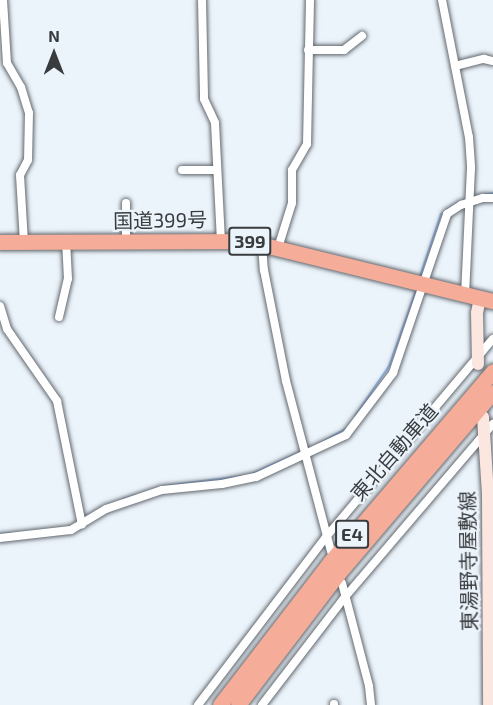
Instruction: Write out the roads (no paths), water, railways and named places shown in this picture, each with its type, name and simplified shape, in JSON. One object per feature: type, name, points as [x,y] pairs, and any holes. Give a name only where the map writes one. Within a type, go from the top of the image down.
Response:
[{"type":"highway","name":"国道399号","points":[[0,242],[221,240],[262,244],[480,297]]},
{"type":"highway","name":"東北自動車道","points":[[220,705],[330,562],[493,371]]},
{"type":"highway","name":"東北自動車道","points":[[238,705],[344,567],[493,392]]},
{"type":"main road","points":[[478,361],[477,313],[480,297]]},
{"type":"main road","name":"東湯野寺屋敷線","points":[[488,421],[484,434],[488,495],[491,634],[489,705]]},
{"type":"street","points":[[3,0],[7,63],[21,87],[29,113],[28,160],[21,175],[24,242]]},
{"type":"street","points":[[202,0],[204,99],[215,123],[221,240]]},
{"type":"street","points":[[278,248],[292,203],[292,170],[307,144],[310,0]]},
{"type":"street","points":[[442,0],[469,137],[470,198],[480,297]]},
{"type":"street","points":[[308,50],[344,51],[362,36]]},
{"type":"street","points":[[455,66],[484,59],[493,61]]},
{"type":"street","points":[[182,170],[217,170]]},
{"type":"street","points":[[0,538],[71,530],[106,509],[162,490],[240,482],[346,435],[393,372],[447,214],[452,208],[470,198],[493,198]]},
{"type":"street","points":[[126,203],[126,241]]},
{"type":"street","points":[[59,317],[68,279],[66,242]]},
{"type":"street","points":[[262,244],[264,270],[284,372],[331,551]]},
{"type":"street","points":[[0,306],[7,329],[57,401],[81,522]]},
{"type":"street","points":[[198,705],[326,537],[478,361],[493,339]]},
{"type":"street","points":[[262,705],[345,597],[484,434]]},
{"type":"street","points":[[342,583],[369,686],[371,705]]},
{"type":"waterway","points":[[472,197],[493,193]]},
{"type":"waterway","points":[[420,276],[441,214],[459,202]]},
{"type":"waterway","points":[[355,416],[389,366],[416,290]]},
{"type":"waterway","points":[[320,443],[347,428]]},
{"type":"waterway","points":[[249,475],[302,451]]},
{"type":"waterway","points":[[163,486],[241,476]]},
{"type":"waterway","points":[[123,499],[135,495]]},
{"type":"waterway","points":[[0,534],[11,533]]}]
